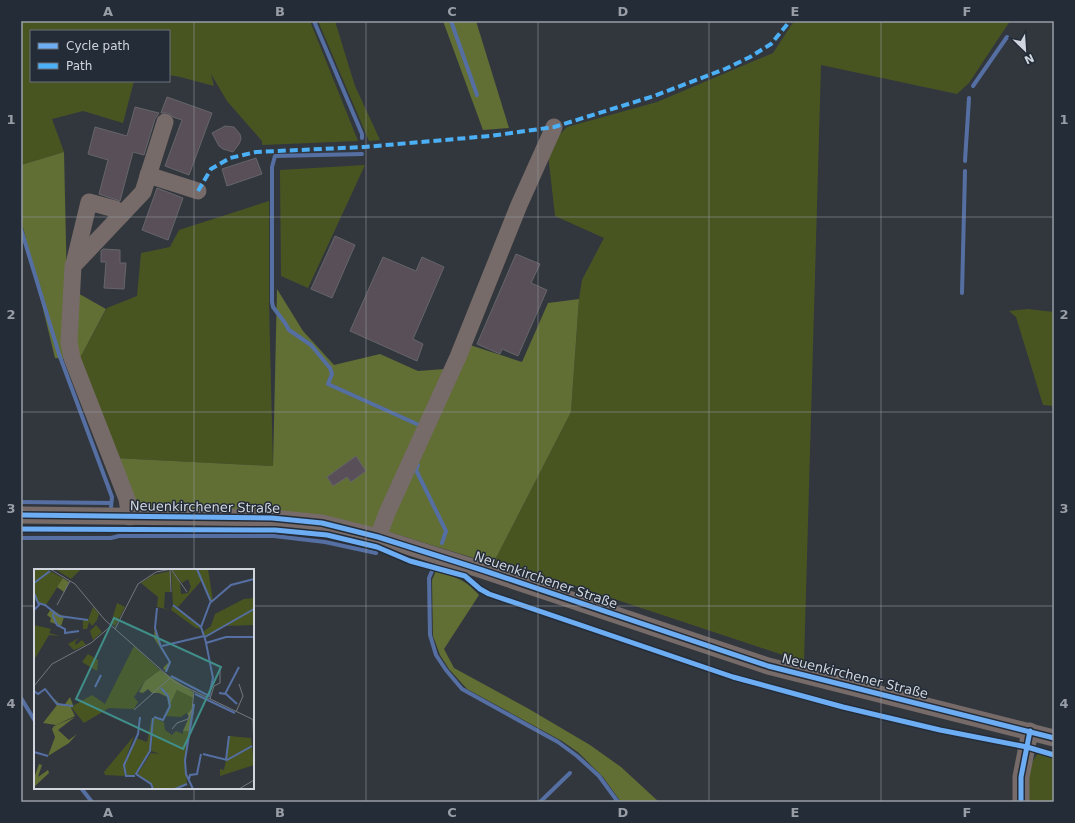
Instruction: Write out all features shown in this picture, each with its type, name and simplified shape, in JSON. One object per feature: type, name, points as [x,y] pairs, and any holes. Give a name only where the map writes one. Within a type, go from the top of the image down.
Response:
[{"type":"street","points":[[73,266],[143,192],[165,122]]},
{"type":"street","points":[[378,537],[387,513],[458,357],[518,205],[554,127]]},
{"type":"street","points":[[148,175],[198,191]]},
{"type":"street","points":[[121,215],[115,209],[89,202],[73,266],[69,342],[72,358],[127,499],[130,517]]},
{"type":"street","name":"Neuenkirchener Straße","points":[[21,515],[272,518],[322,523],[378,537],[482,570],[768,666],[1054,738]]},
{"type":"street","points":[[1021,802],[1021,777],[1030,731]]},
{"type":"green space","points":[[21,21],[310,21],[358,141],[262,145],[262,141],[227,101],[211,74],[214,86],[170,75],[170,30],[30,30],[30,82],[134,82],[123,123],[83,111],[52,119],[64,152],[21,165]]},
{"type":"green space","points":[[318,21],[335,21],[355,86],[380,140],[369,141]]},
{"type":"green space","points":[[443,21],[476,21],[509,128],[483,130]]},
{"type":"green space","points":[[794,21],[1010,21],[969,83],[957,94],[821,65],[804,662],[563,582],[493,564],[571,412],[579,299],[582,280],[604,238],[555,216],[548,154],[558,136],[567,127],[657,102],[773,53]]},
{"type":"green space","points":[[64,152],[67,287],[106,309],[79,360],[55,358],[21,219],[21,165]]},
{"type":"green space","points":[[365,165],[308,288],[281,276],[280,170]]},
{"type":"green space","points":[[269,201],[269,304],[273,466],[115,458],[79,360],[107,308],[137,296],[141,253],[170,247],[179,230]]},
{"type":"green space","points":[[277,289],[303,331],[334,365],[380,354],[418,371],[458,368],[470,345],[522,362],[548,303],[579,299],[571,412],[493,564],[386,531],[136,510],[115,458],[273,466]]},
{"type":"green space","points":[[1028,309],[1054,312],[1054,406],[1043,405],[1016,317],[1009,311]]},
{"type":"green space","points":[[436,571],[464,582],[474,589],[479,595],[444,649],[454,668],[529,709],[590,745],[621,767],[659,802],[621,802],[603,777],[579,753],[562,741],[467,689],[449,669],[440,655],[433,636],[432,580]]},
{"type":"green space","points":[[1038,753],[1054,758],[1054,802],[1027,802],[1030,770],[1034,758]]},
{"type":"building","points":[[167,97],[212,113],[189,175],[165,166],[182,120],[173,117],[168,113],[161,113]]},
{"type":"building","points":[[135,107],[159,113],[155,119],[144,155],[133,152],[120,201],[99,194],[108,160],[88,154],[95,127],[127,136]]},
{"type":"building","points":[[225,126],[234,127],[240,134],[241,139],[233,152],[219,146],[212,133]]},
{"type":"building","points":[[256,158],[262,174],[227,186],[222,169]]},
{"type":"building","points":[[157,188],[183,198],[168,240],[142,230]]},
{"type":"building","points":[[335,236],[355,245],[332,298],[311,289]]},
{"type":"building","points":[[103,249],[120,250],[120,263],[126,263],[124,289],[104,288],[106,262],[101,262],[101,251]]},
{"type":"building","points":[[516,254],[540,264],[531,283],[547,290],[518,356],[502,349],[500,354],[477,344]]},
{"type":"building","points":[[383,257],[416,271],[422,257],[444,267],[413,339],[423,344],[417,361],[350,331]]},
{"type":"building","points":[[356,456],[366,471],[351,482],[347,477],[333,486],[327,477]]},
{"type":"waterway","points":[[314,21],[362,134],[362,138]]},
{"type":"waterway","points":[[451,21],[477,95]]},
{"type":"waterway","points":[[973,86],[1007,37]]},
{"type":"waterway","points":[[965,161],[969,98]]},
{"type":"waterway","points":[[362,154],[275,156],[272,167],[273,307],[289,330],[311,345],[330,368],[332,374],[328,384],[419,425]]},
{"type":"waterway","points":[[962,293],[965,171]]},
{"type":"waterway","points":[[21,229],[59,354],[112,497],[111,507]]},
{"type":"waterway","points":[[418,465],[416,470],[446,531],[442,543]]},
{"type":"waterway","points":[[21,502],[111,503]]},
{"type":"waterway","points":[[21,538],[111,538],[119,536],[274,536],[325,542],[376,553]]},
{"type":"waterway","points":[[432,571],[429,578],[430,635],[436,655],[446,670],[462,689],[558,742],[577,756],[599,776],[618,802]]},
{"type":"waterway","points":[[21,698],[34,719]]},
{"type":"waterway","points":[[540,802],[570,773]]},
{"type":"waterway","points":[[82,789],[92,802]]},
{"type":"marked path","points":[[198,191],[211,169],[230,158],[256,152],[364,147],[490,136],[554,127],[654,96],[725,69],[750,57],[771,44],[790,21]]},
{"type":"cycle path","points":[[21,515],[272,518],[322,523],[378,537],[482,570],[768,666],[1054,738]]},
{"type":"cycle path","points":[[21,529],[275,530],[327,535],[377,547],[410,561],[465,576],[480,589],[489,594],[733,677],[843,707],[940,730],[1027,747],[1054,755]]},
{"type":"cycle path","points":[[1021,802],[1021,777],[1030,731]]}]
